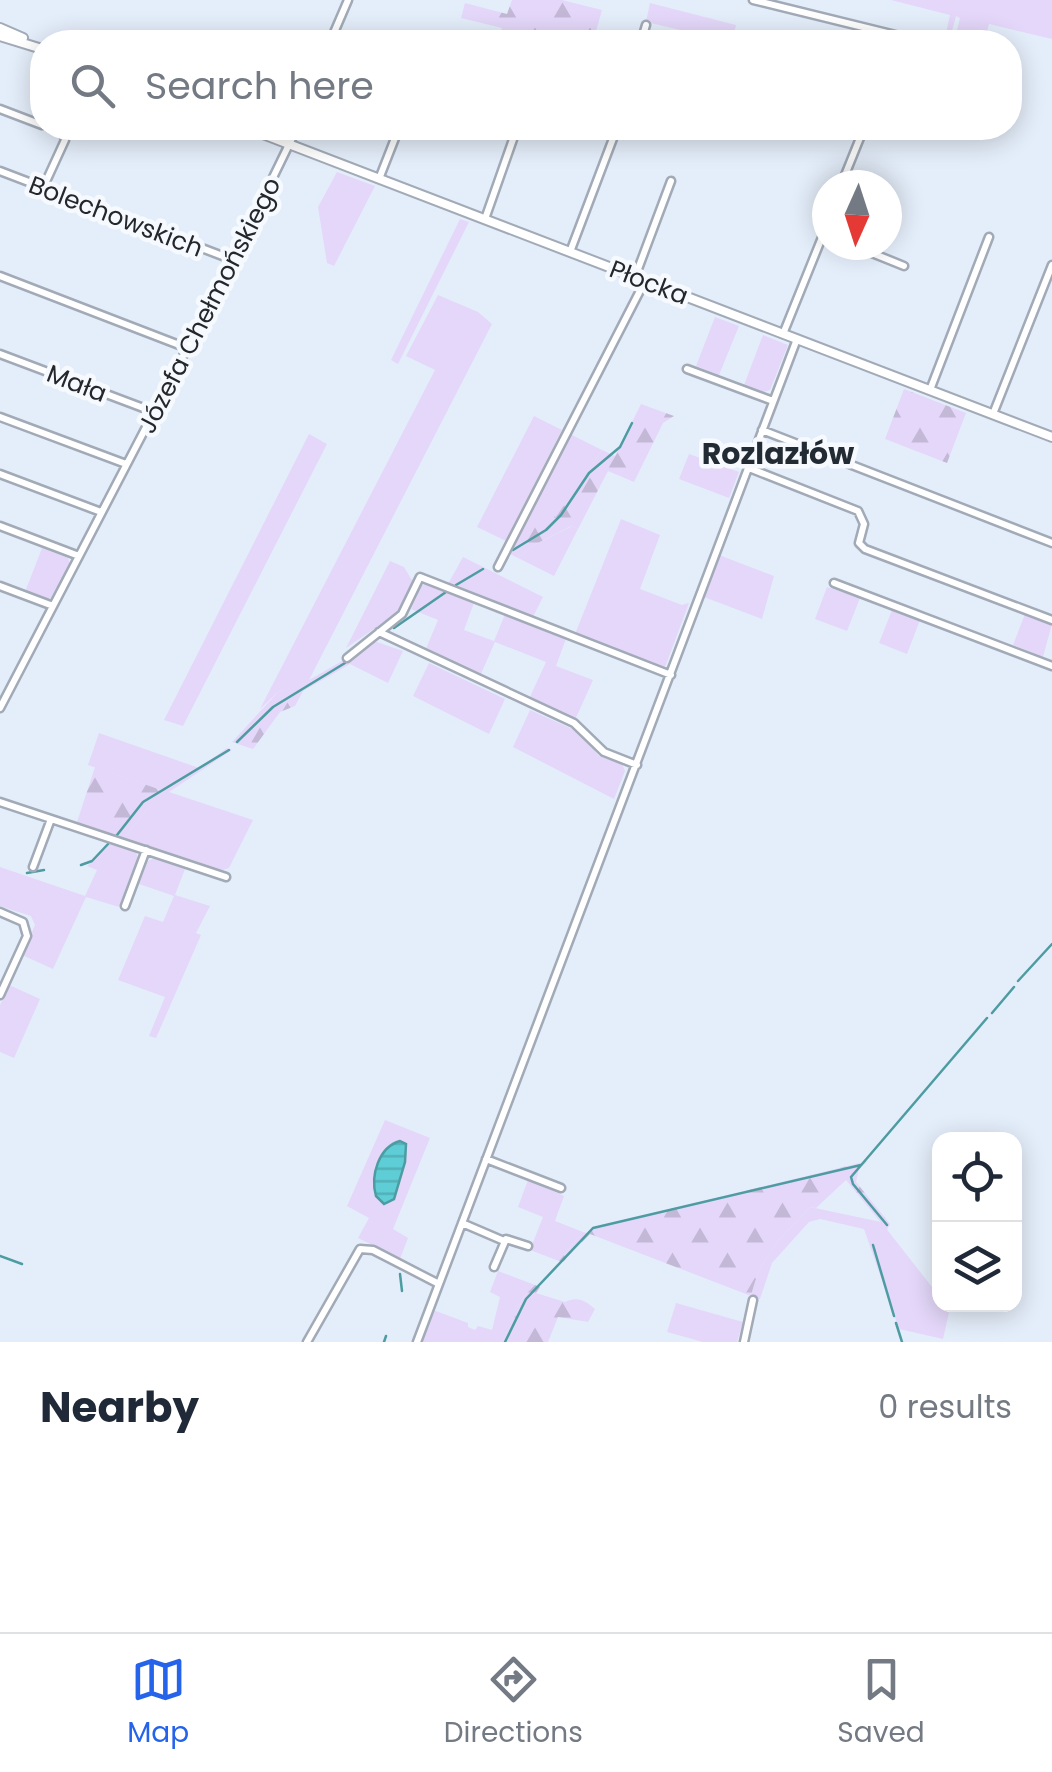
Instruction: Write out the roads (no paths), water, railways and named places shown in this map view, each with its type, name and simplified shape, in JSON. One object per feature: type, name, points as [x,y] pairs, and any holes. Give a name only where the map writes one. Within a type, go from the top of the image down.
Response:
[{"type":"street","points":[[335,30],[348,0]]},
{"type":"street","points":[[754,0],[875,30]]},
{"type":"street","points":[[645,30],[646,25]]},
{"type":"street","points":[[0,32],[30,44]]},
{"type":"street","points":[[0,109],[30,120]]},
{"type":"street","points":[[43,188],[66,140]]},
{"type":"street","name":"Płocka","points":[[280,140],[1052,437]]},
{"type":"street","name":"Józefa Chełmońskiego","points":[[0,708],[292,140]]},
{"type":"street","points":[[379,178],[394,140]]},
{"type":"street","points":[[485,219],[513,140]]},
{"type":"street","points":[[570,252],[612,140]]},
{"type":"street","points":[[847,170],[859,140]]},
{"type":"street","name":"Bolechowskich","points":[[0,172],[233,260]]},
{"type":"street","points":[[634,277],[671,181]]},
{"type":"street","points":[[930,390],[989,236]]},
{"type":"street","points":[[783,334],[814,260]]},
{"type":"street","points":[[889,260],[904,266]]},
{"type":"street","points":[[993,414],[1052,265]]},
{"type":"street","points":[[0,276],[187,348]]},
{"type":"street","points":[[498,568],[645,281]]},
{"type":"street","points":[[417,1342],[797,339]]},
{"type":"street","name":"Mała","points":[[0,354],[154,412]]},
{"type":"street","points":[[688,369],[773,401]]},
{"type":"street","points":[[0,417],[126,464]]},
{"type":"street","points":[[762,430],[1052,543]]},
{"type":"street","points":[[749,468],[858,510],[864,524],[859,543],[865,548],[1052,620]]},
{"type":"street","points":[[0,474],[101,512]]},
{"type":"street","points":[[0,526],[79,556]]},
{"type":"street","points":[[347,658],[402,614],[419,579],[424,578],[671,675]]},
{"type":"street","points":[[834,583],[1052,666]]},
{"type":"street","points":[[0,586],[54,606]]},
{"type":"street","points":[[378,632],[574,723],[604,752],[637,765]]},
{"type":"street","points":[[0,802],[226,877]]},
{"type":"street","points":[[33,867],[51,818]]},
{"type":"street","points":[[125,906],[146,850]]},
{"type":"street","points":[[0,912],[23,922],[27,936],[0,995]]},
{"type":"street","points":[[486,1159],[561,1188]]},
{"type":"street","points":[[462,1223],[504,1242]]},
{"type":"street","points":[[494,1267],[508,1239],[528,1246]]},
{"type":"street","points":[[307,1342],[360,1248],[373,1250],[438,1284]]},
{"type":"street","points":[[744,1342],[753,1300]]},
{"type":"water","points":[[400,1141],[406,1144],[405,1162],[394,1199],[384,1204],[376,1196],[375,1171],[387,1149]]},
{"type":"waterway","points":[[513,550],[546,530],[561,515],[589,473],[620,447],[632,423]]},
{"type":"waterway","points":[[456,585],[483,569]]},
{"type":"waterway","points":[[394,628],[446,592]]},
{"type":"waterway","points":[[237,742],[273,707],[345,663]]},
{"type":"waterway","points":[[117,835],[143,802],[229,750]]},
{"type":"waterway","points":[[81,865],[92,861],[109,843]]},
{"type":"waterway","points":[[27,873],[44,870]]},
{"type":"waterway","points":[[1018,981],[1052,944]]},
{"type":"waterway","points":[[992,1013],[1014,987]]},
{"type":"waterway","points":[[887,1225],[851,1177],[987,1018]]},
{"type":"waterway","points":[[505,1342],[526,1299],[593,1228],[861,1165]]},
{"type":"waterway","points":[[873,1245],[894,1316]]},
{"type":"waterway","points":[[0,1256],[22,1264]]},
{"type":"waterway","points":[[400,1274],[402,1291]]},
{"type":"waterway","points":[[896,1323],[902,1342]]},
{"type":"waterway","points":[[384,1342],[386,1336]]},
{"type":"district","name":"Rozlazłów","points":[[778,454]]}]
